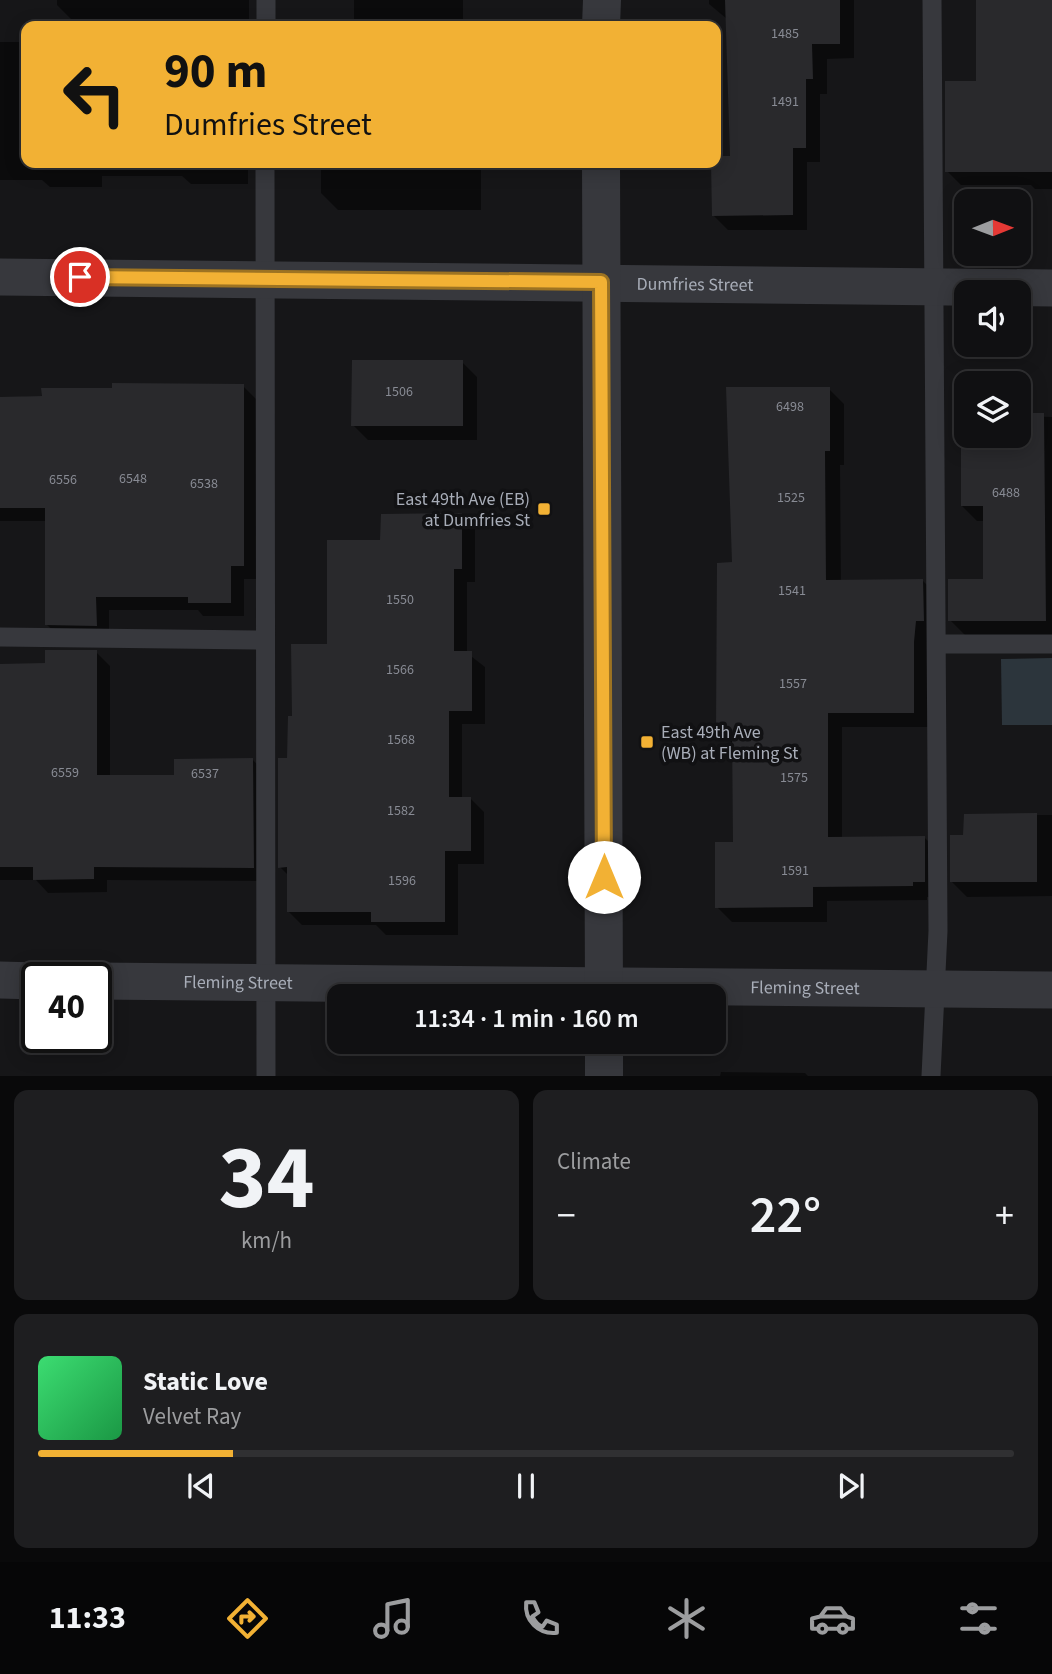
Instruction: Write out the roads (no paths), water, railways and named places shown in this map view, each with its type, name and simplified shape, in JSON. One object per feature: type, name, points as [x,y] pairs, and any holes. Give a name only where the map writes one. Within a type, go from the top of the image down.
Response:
[{"type":"street","points":[[601,0],[601,21]]},
{"type":"street","points":[[601,168],[604,984]]},
{"type":"street","name":"Dumfries Street","points":[[0,277],[1052,288]]},
{"type":"street","points":[[0,981],[21,981]]},
{"type":"street","name":"Fleming Street","points":[[112,981],[341,984]]},
{"type":"street","name":"Fleming Street","points":[[726,990],[1052,990]]},
{"type":"street","points":[[604,1054],[604,1076]]},
{"type":"lane","points":[[266,0],[266,21]]},
{"type":"lane","points":[[931,1076],[939,932],[932,0]]},
{"type":"lane","points":[[265,168],[263,640],[266,1076]]},
{"type":"lane","points":[[0,636],[263,640]]},
{"type":"lane","points":[[937,644],[1052,644]]},
{"type":"place","name":"East 49th Ave (EB) at Dumfries St","points":[[544,509]]},
{"type":"place","name":"East 49th Ave (WB) at Fleming St","points":[[647,742]]}]
